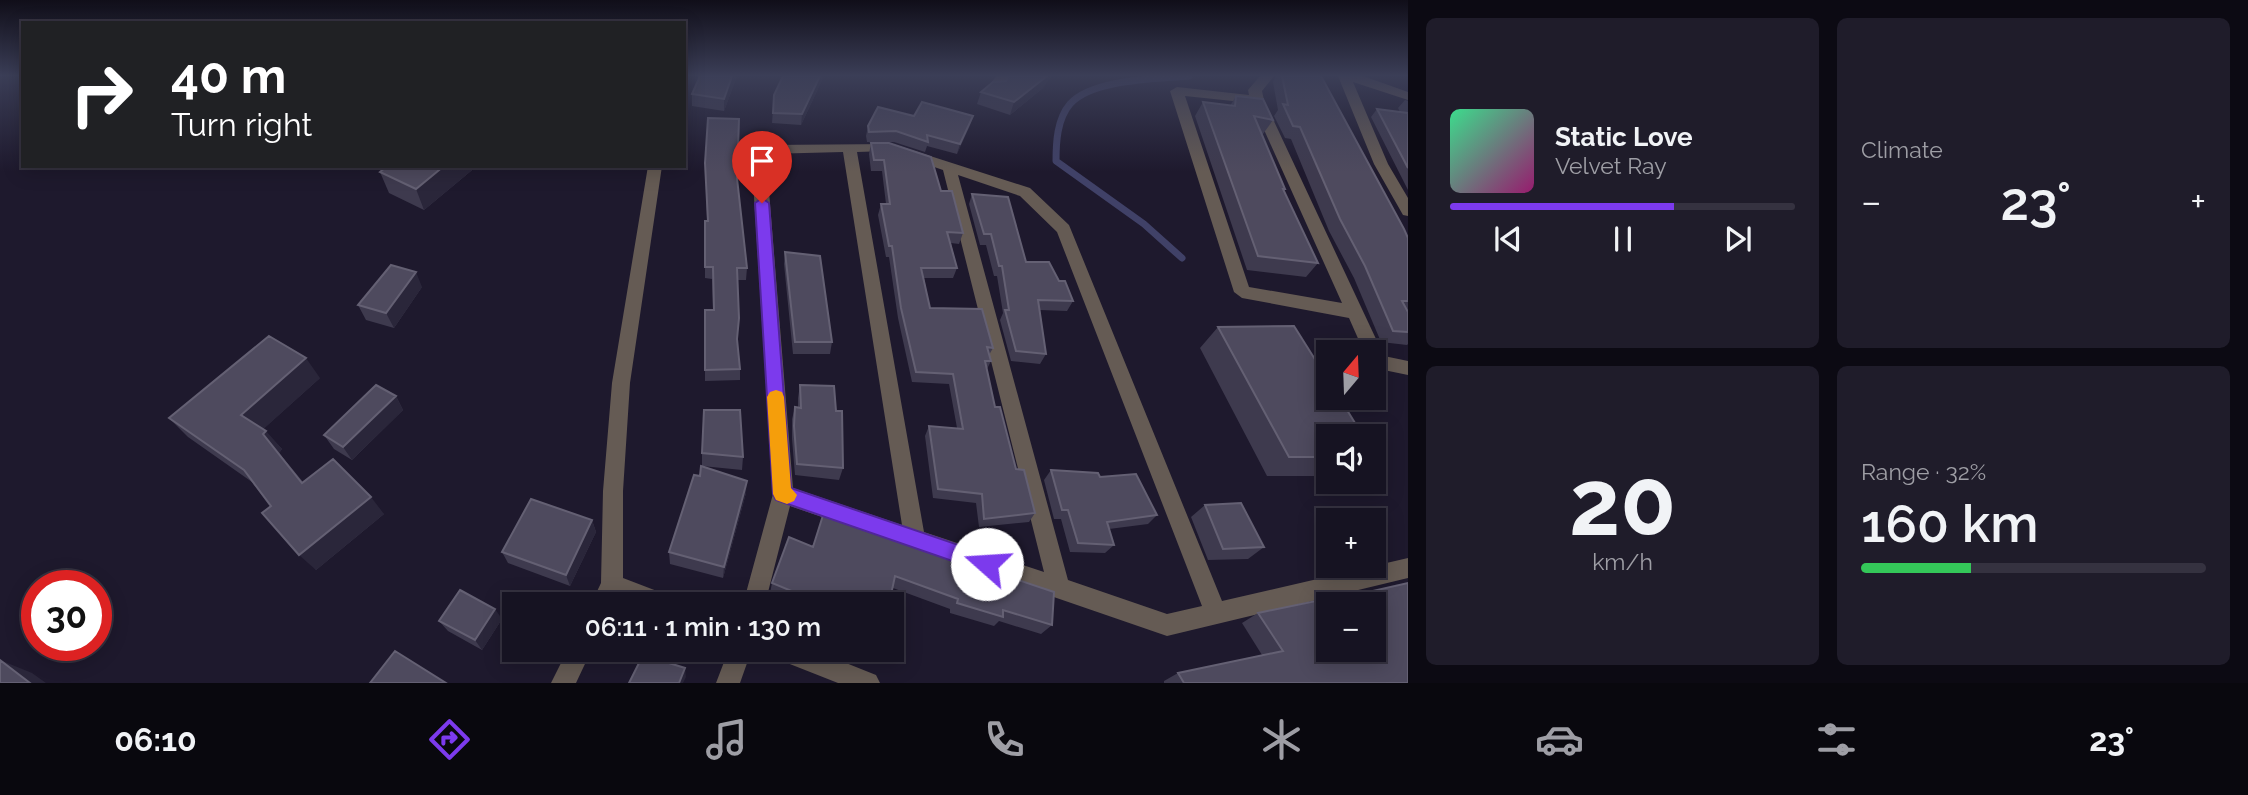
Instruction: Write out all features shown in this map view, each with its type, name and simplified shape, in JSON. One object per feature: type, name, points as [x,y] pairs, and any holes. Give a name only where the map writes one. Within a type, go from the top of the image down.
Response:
[{"type":"street","points":[[1182,108],[1242,292],[1354,312]]},
{"type":"street","points":[[1261,108],[1367,340]]},
{"type":"street","points":[[1358,108],[1381,163],[1408,211]]},
{"type":"street","points":[[757,592],[783,494],[758,143],[849,148],[888,147],[1025,192],[1064,229],[1216,614]]},
{"type":"street","points":[[849,148],[915,539]]},
{"type":"street","points":[[949,167],[1059,589]]},
{"type":"street","points":[[607,592],[621,383],[655,168]]},
{"type":"street","points":[[1386,364],[1408,368]]},
{"type":"street","points":[[783,494],[1167,625],[1408,568]]},
{"type":"street","points":[[563,683],[574,662]]},
{"type":"street","points":[[728,683],[736,662]]},
{"type":"street","points":[[814,662],[868,683]]},
{"type":"building","points":[[773,108],[805,108],[802,114],[773,113]]},
{"type":"building","points":[[878,108],[914,116],[919,108],[943,108],[973,116],[960,144],[927,135],[928,142],[896,131],[869,132],[868,126]]},
{"type":"building","points":[[1205,108],[1267,108],[1273,120],[1254,116],[1283,189],[1318,263],[1258,256]]},
{"type":"building","points":[[1285,108],[1338,108],[1408,238],[1408,301],[1402,301],[1408,312],[1408,332],[1393,331],[1300,127],[1293,126]]},
{"type":"building","points":[[1377,109],[1408,113],[1408,168]]},
{"type":"building","points":[[708,118],[739,119],[737,178],[747,268],[737,268],[737,339],[740,369],[705,370],[705,310],[714,310],[713,267],[705,267]]},
{"type":"building","points":[[871,143],[889,143],[931,157],[941,191],[952,191],[963,233],[947,232],[957,268],[921,268],[930,308],[982,309],[993,348],[987,347],[991,361],[985,361],[995,407],[1000,407],[1016,469],[1024,470],[1035,513],[984,519],[982,494],[938,489],[929,426],[963,429],[953,374],[916,372],[901,308],[892,246],[889,246],[881,204],[890,204],[884,160],[874,160]]},
{"type":"building","points":[[385,168],[442,168],[416,189],[380,172]]},
{"type":"building","points":[[972,194],[1008,197],[1026,262],[1049,262],[1059,281],[1065,281],[1073,301],[1038,300],[1046,354],[1016,351],[1005,310],[1009,310],[1002,266],[999,266],[991,234],[984,234]]},
{"type":"building","points":[[785,252],[820,256],[832,342],[795,342]]},
{"type":"building","points":[[391,265],[416,272],[386,313],[358,305]]},
{"type":"building","points":[[1294,326],[1316,361],[1316,410],[1347,410],[1356,424],[1316,424],[1316,457],[1289,457],[1218,327]]},
{"type":"building","points":[[269,336],[306,358],[241,415],[266,431],[263,434],[302,483],[333,459],[371,497],[299,555],[262,513],[271,506],[244,470],[169,418]]},
{"type":"building","points":[[376,385],[396,396],[343,447],[324,435]]},
{"type":"building","points":[[800,385],[834,386],[836,411],[842,411],[843,468],[797,464],[794,426],[795,407],[801,408]]},
{"type":"building","points":[[704,410],[740,410],[743,457],[702,453]]},
{"type":"building","points":[[701,466],[747,481],[724,567],[669,552],[694,475],[700,476]]},
{"type":"building","points":[[1051,470],[1098,473],[1100,477],[1136,474],[1157,515],[1107,522],[1114,545],[1078,543],[1068,510],[1062,510]]},
{"type":"building","points":[[531,499],[592,520],[566,575],[502,552]]},
{"type":"building","points":[[1241,503],[1264,547],[1223,549],[1205,505]]},
{"type":"building","points":[[825,509],[899,540],[1054,592],[1052,625],[1003,610],[1003,617],[957,603],[958,599],[895,576],[892,592],[794,592],[772,583],[789,537],[813,547]]},
{"type":"building","points":[[1408,583],[1408,683],[1184,683],[1178,673],[1283,651],[1258,613],[1316,601],[1316,662],[1386,662],[1386,592],[1368,592]]},
{"type":"building","points":[[460,590],[495,609],[475,640],[439,621]]},
{"type":"building","points":[[395,651],[446,683],[370,683]]},
{"type":"building","points":[[0,660],[30,683],[0,683]]},
{"type":"building","points":[[640,662],[666,662],[685,668],[679,683],[629,683]]},
{"type":"waterway","points":[[1067,108],[1058,131],[1056,161],[1144,224],[1182,258]]},
{"type":"slow traffic","points":[[776,397],[783,494],[787,495]]},
{"type":"route","points":[[762,203],[783,494],[987,564]]}]
